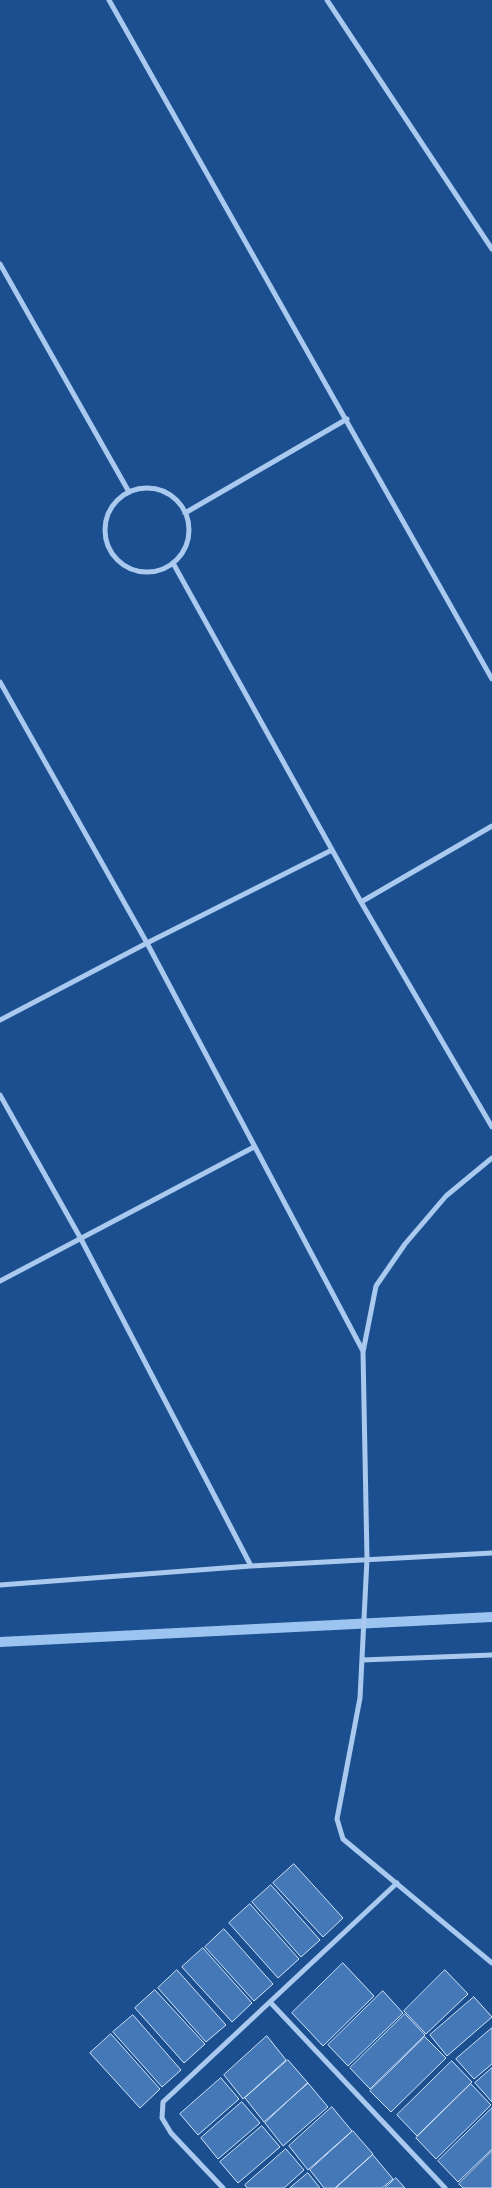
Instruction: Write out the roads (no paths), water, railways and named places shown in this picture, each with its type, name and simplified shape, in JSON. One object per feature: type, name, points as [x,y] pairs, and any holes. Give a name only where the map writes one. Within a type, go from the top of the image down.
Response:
[{"type":"street","points":[[109,0],[492,679]]},
{"type":"street","points":[[327,0],[492,250]]},
{"type":"street","points":[[0,264],[129,492]]},
{"type":"street","points":[[185,513],[347,419]]},
{"type":"street","points":[[141,489],[154,489],[167,494],[178,502],[185,513],[188,539],[182,552],[173,563],[160,570],[146,573],[132,570],[120,563],[110,552],[105,539],[105,524],[110,510],[118,500],[129,492],[141,489]]},
{"type":"street","points":[[173,563],[361,902],[492,1127]]},
{"type":"street","points":[[0,682],[147,943],[363,1352]]},
{"type":"street","points":[[361,902],[492,826]]},
{"type":"street","points":[[0,1020],[147,943],[332,850]]},
{"type":"street","points":[[0,1095],[82,1239],[251,1566]]},
{"type":"street","points":[[0,1281],[254,1147]]},
{"type":"street","points":[[492,1158],[446,1196],[405,1244],[376,1286],[363,1352],[367,1558],[360,1698],[337,1819],[343,1839],[492,1963]]},
{"type":"street","points":[[0,1584],[367,1558],[492,1553]]},
{"type":"street","points":[[362,1660],[492,1654]]},
{"type":"street","points":[[223,2188],[171,2133],[162,2118],[163,2102],[397,1883]]},
{"type":"street","points":[[270,2002],[445,2188]]},
{"type":"waterway","points":[[0,1642],[492,1617]]}]
